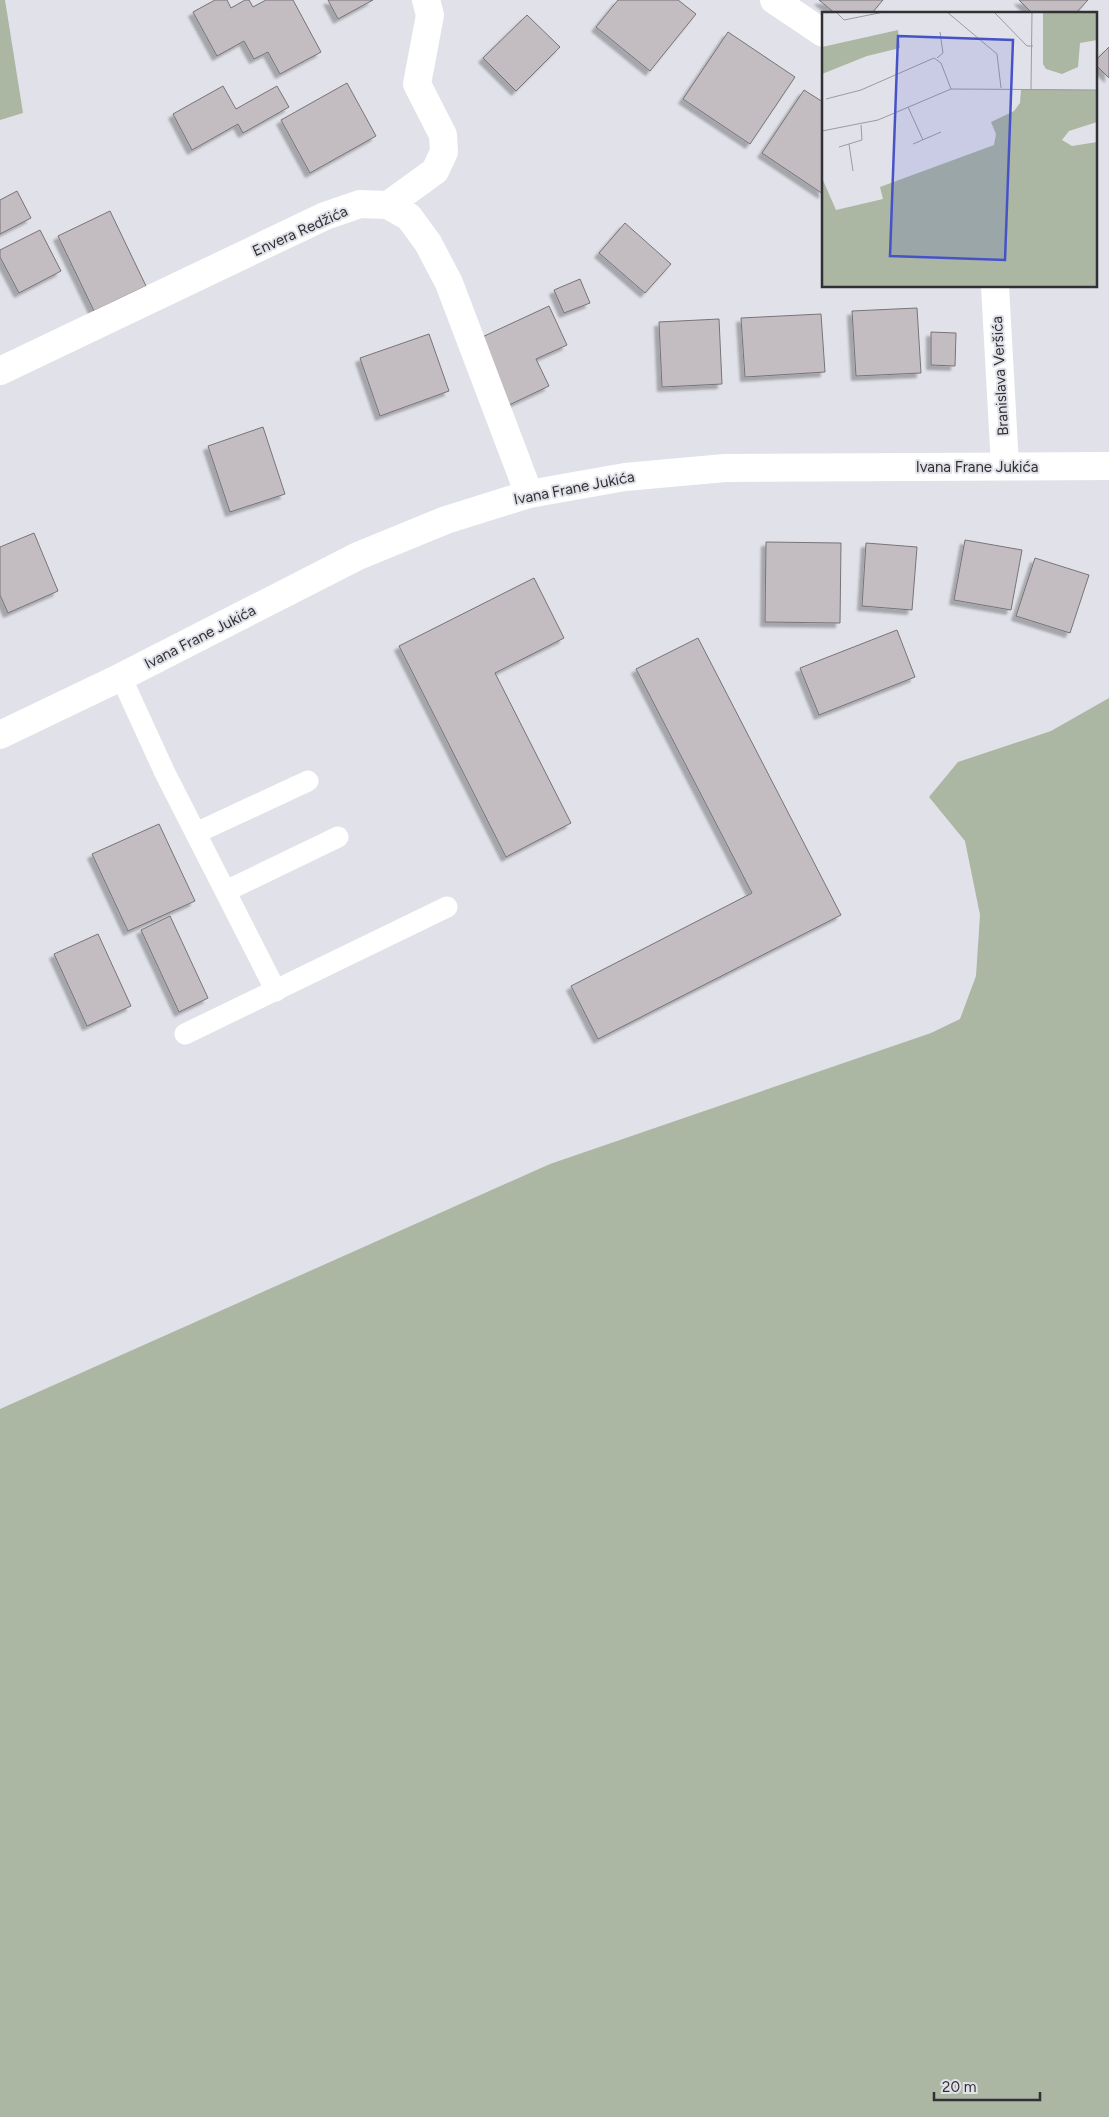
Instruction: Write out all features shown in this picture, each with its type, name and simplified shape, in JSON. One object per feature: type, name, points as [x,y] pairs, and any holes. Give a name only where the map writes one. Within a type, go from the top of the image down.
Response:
[{"type":"street","points":[[388,205],[435,171],[444,152],[443,135],[417,84],[430,16],[426,0]]},
{"type":"street","points":[[774,0],[822,32]]},
{"type":"street","name":"Envera Redžića","points":[[0,372],[325,216],[360,204],[388,205],[410,218],[428,243],[450,283],[529,494]]},
{"type":"street","name":"Branislava Veršića","points":[[996,288],[1005,466]]},
{"type":"street","name":"Ivana Frane Jukića","points":[[0,735],[121,677],[358,556],[446,520],[529,494],[626,476],[725,468],[1109,466]]},
{"type":"lane","points":[[121,677],[165,773],[276,991]]},
{"type":"lane","points":[[196,833],[308,781]]},
{"type":"lane","points":[[226,891],[338,837]]},
{"type":"lane","points":[[185,1034],[446,907]]},
{"type":"green space","points":[[0,0],[5,0],[23,113],[0,120]]},
{"type":"green space","points":[[1109,698],[1109,2117],[0,2117],[0,1409],[550,1164],[931,1033],[960,1019],[976,976],[980,915],[965,841],[929,797],[958,762],[1051,731]]},
{"type":"building","points":[[215,0],[227,0],[231,8],[245,0],[249,0],[253,7],[266,0],[293,0],[321,52],[280,74],[268,52],[254,59],[244,41],[217,56],[193,12]]},
{"type":"building","points":[[328,0],[373,0],[338,19]]},
{"type":"building","points":[[618,0],[678,0],[696,14],[650,71],[596,27]]},
{"type":"building","points":[[819,0],[883,0],[873,12],[834,12]]},
{"type":"building","points":[[1019,0],[1088,0],[1077,12],[1031,12]]},
{"type":"building","points":[[527,15],[560,47],[516,91],[483,58]]},
{"type":"building","points":[[728,32],[795,77],[750,144],[683,99]]},
{"type":"building","points":[[1109,47],[1109,78],[1096,65],[1096,60]]},
{"type":"building","points":[[347,83],[376,136],[310,173],[281,120]]},
{"type":"building","points":[[223,86],[236,109],[277,86],[289,107],[243,133],[238,124],[192,150],[173,114]]},
{"type":"building","points":[[804,90],[822,101],[822,193],[762,153]]},
{"type":"building","points":[[17,191],[31,218],[0,234],[0,200]]},
{"type":"building","points":[[110,211],[146,286],[94,311],[58,236]]},
{"type":"building","points":[[625,223],[671,264],[645,293],[599,253]]},
{"type":"building","points":[[40,230],[61,271],[19,293],[0,257],[0,250]]},
{"type":"building","points":[[580,279],[590,303],[564,313],[554,290]]},
{"type":"building","points":[[549,306],[567,345],[536,359],[549,386],[509,405],[478,339]]},
{"type":"building","points":[[917,308],[921,373],[856,376],[852,311]]},
{"type":"building","points":[[821,314],[825,372],[745,377],[741,318]]},
{"type":"building","points":[[719,319],[722,384],[662,387],[659,322]]},
{"type":"building","points":[[931,332],[956,333],[955,366],[931,365]]},
{"type":"building","points":[[429,334],[449,391],[380,416],[360,358]]},
{"type":"building","points":[[263,427],[285,494],[230,512],[208,446]]},
{"type":"building","points":[[34,533],[58,591],[8,613],[0,595],[0,547]]},
{"type":"building","points":[[965,540],[1022,550],[1011,610],[954,600]]},
{"type":"building","points":[[766,542],[841,543],[840,623],[765,622]]},
{"type":"building","points":[[866,543],[917,547],[912,610],[862,606]]},
{"type":"building","points":[[1035,558],[1089,575],[1070,633],[1016,616]]},
{"type":"building","points":[[534,578],[564,638],[495,673],[571,823],[506,857],[399,646]]},
{"type":"building","points":[[897,630],[915,677],[819,715],[800,668]]},
{"type":"building","points":[[698,638],[841,915],[598,1039],[571,986],[752,893],[636,669]]},
{"type":"building","points":[[159,824],[195,901],[128,931],[92,854]]},
{"type":"building","points":[[170,916],[208,998],[179,1012],[141,930]]},
{"type":"building","points":[[98,934],[131,1006],[87,1026],[54,954]]}]
